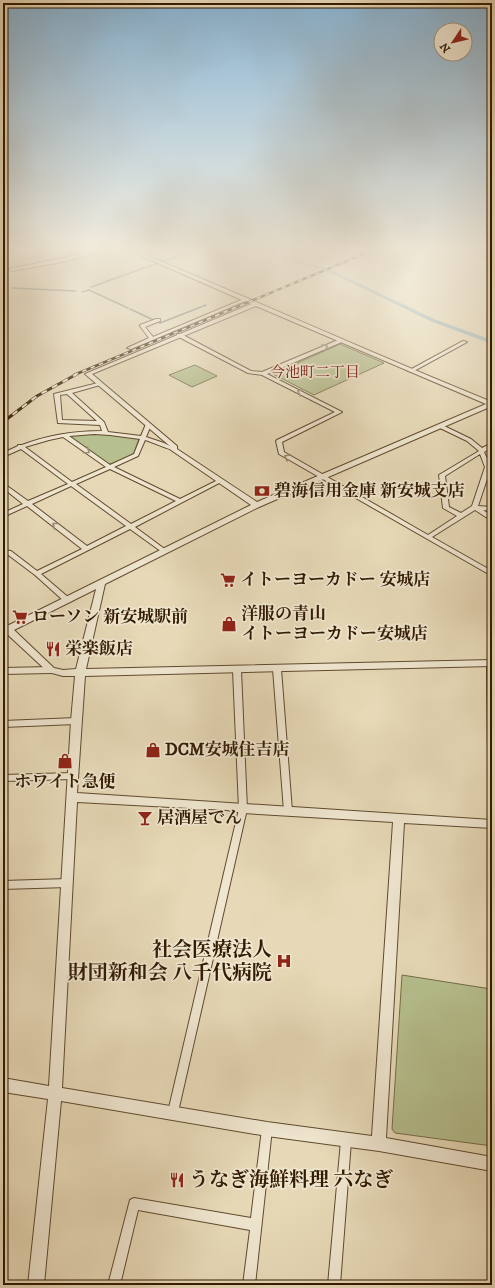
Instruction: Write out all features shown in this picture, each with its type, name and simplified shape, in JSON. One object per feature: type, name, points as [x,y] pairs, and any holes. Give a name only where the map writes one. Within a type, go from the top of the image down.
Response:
[{"type":"street","points":[[129,348],[221,310]]},
{"type":"street","points":[[173,449],[175,447],[98,384],[88,374],[240,310]]},
{"type":"street","points":[[273,310],[410,371],[492,404]]},
{"type":"street","points":[[152,339],[142,326],[158,320]]},
{"type":"street","points":[[179,335],[250,372],[263,374],[339,412],[279,441],[281,453],[492,574]]},
{"type":"street","points":[[263,374],[340,341]]},
{"type":"street","points":[[410,371],[465,342]]},
{"type":"street","points":[[98,384],[56,394],[60,422],[102,423]]},
{"type":"street","points":[[68,392],[102,423],[105,432]]},
{"type":"street","points":[[50,670],[5,629],[101,584],[256,505],[492,404]]},
{"type":"street","points":[[3,515],[136,455],[148,425]]},
{"type":"street","points":[[428,537],[475,507],[488,467],[481,450],[468,440],[440,426]]},
{"type":"street","points":[[3,455],[20,446],[42,439],[64,435],[105,432],[144,437],[173,449],[256,505]]},
{"type":"street","points":[[64,435],[110,467],[180,501]]},
{"type":"street","points":[[20,446],[164,552]]},
{"type":"street","points":[[461,516],[446,508],[442,475],[481,450],[492,446]]},
{"type":"street","points":[[37,574],[220,481]]},
{"type":"street","points":[[3,485],[86,549]]},
{"type":"street","points":[[475,507],[492,509]]},
{"type":"street","points":[[475,507],[492,519]]},
{"type":"street","points":[[3,552],[9,552],[67,600]]},
{"type":"street","points":[[36,1285],[55,1094],[76,721],[80,674],[101,584]]},
{"type":"street","points":[[3,672],[50,670],[63,673],[80,674],[491,663],[492,751]]},
{"type":"street","points":[[277,668],[288,811]]},
{"type":"street","points":[[173,1112],[243,809],[237,670]]},
{"type":"street","points":[[3,724],[76,721]]},
{"type":"street","points":[[3,778],[73,776]]},
{"type":"street","points":[[72,797],[492,824]]},
{"type":"street","points":[[379,1144],[399,819]]},
{"type":"street","points":[[3,885],[68,883]]},
{"type":"street","points":[[3,1085],[173,1112],[267,1129],[346,1141],[379,1144],[492,1164]]},
{"type":"street","points":[[249,1285],[267,1129]]},
{"type":"street","points":[[334,1285],[346,1141]]},
{"type":"street","points":[[114,1285],[134,1204],[256,1225]]},
{"type":"green space","points":[[340,344],[384,363],[314,395],[273,374]]},
{"type":"green space","points":[[195,365],[217,376],[192,387],[169,375]]},
{"type":"green space","points":[[98,433],[139,439],[133,455],[108,464],[69,437],[71,435]]},
{"type":"green space","points":[[402,975],[491,989],[492,1146],[395,1133],[392,1129]]},
{"type":"waterway","points":[[132,310],[160,323],[193,310]]},
{"type":"waterway","points":[[411,310],[432,320],[492,342]]},
{"type":"railway","points":[[74,375],[229,310]]},
{"type":"railway","points":[[3,422],[37,396],[77,374]]},
{"type":"place","name":"碧海信用金庫 新安城支店","points":[[262,491]]},
{"type":"place","name":"イトーヨーカドー 安城店","points":[[228,580]]},
{"type":"place","name":"ローソン 新安城駅前","points":[[20,617]]},
{"type":"place","name":"洋服の青山 イトーヨーカドー安城店","points":[[229,624]]},
{"type":"place","name":"栄楽飯店","points":[[53,649]]},
{"type":"place","name":"DCM安城住吉店","points":[[153,750]]},
{"type":"place","name":"ホワイト急便","points":[[65,761]]},
{"type":"place","name":"居酒屋でん","points":[[145,818]]},
{"type":"place","name":"社会医療法人 財団新和会 八千代病院","points":[[284,961]]},
{"type":"place","name":"うなぎ海鮮料理 六なぎ","points":[[177,1180]]},
{"type":"district","name":"今池町二丁目","points":[[315,372]]}]
